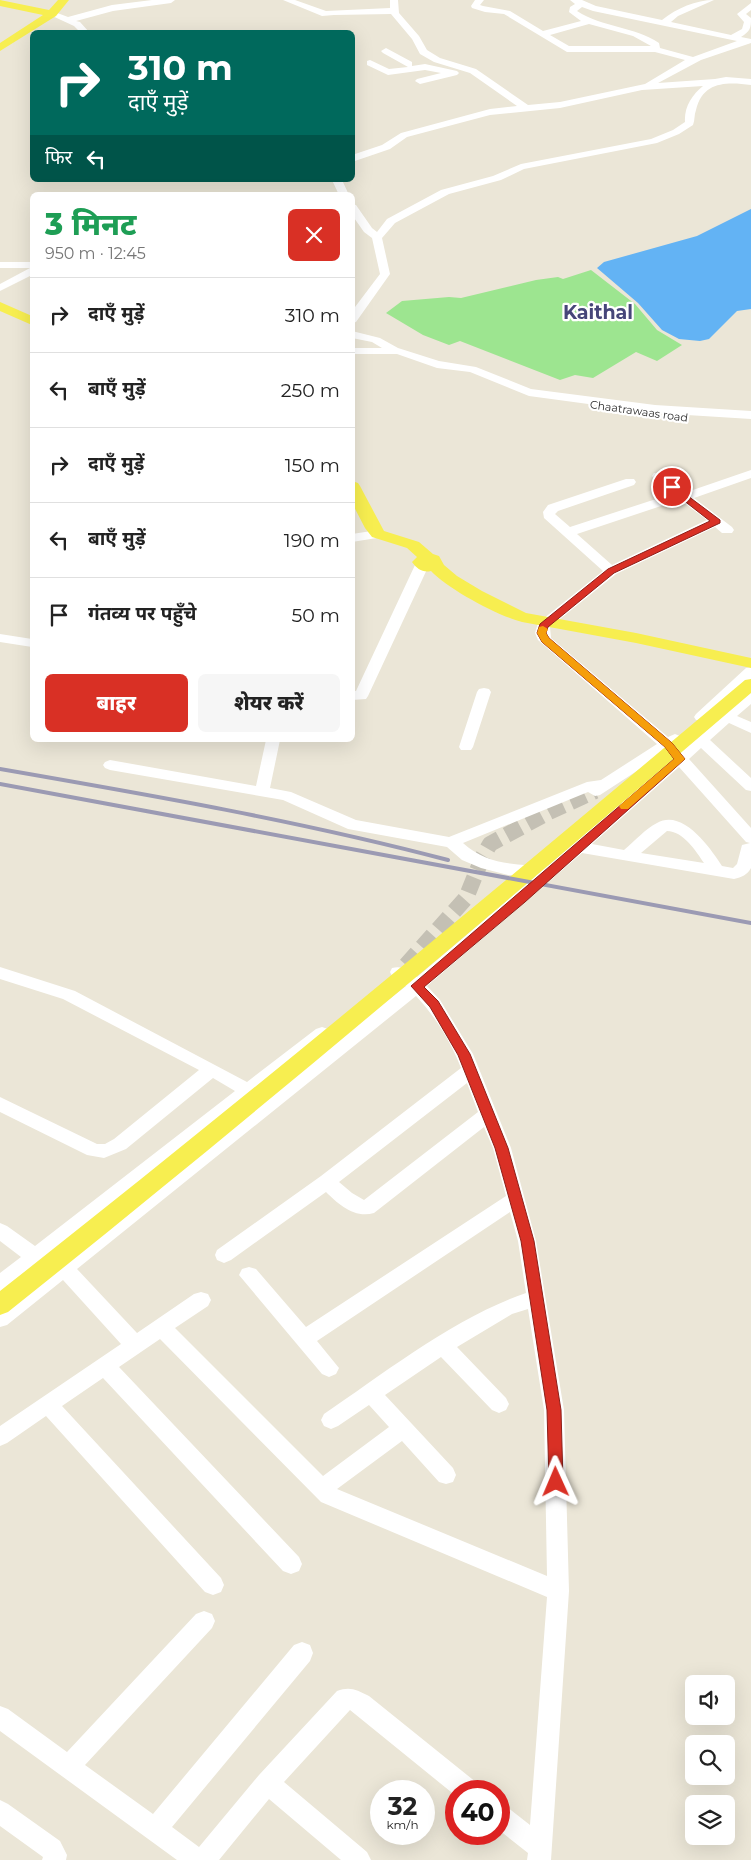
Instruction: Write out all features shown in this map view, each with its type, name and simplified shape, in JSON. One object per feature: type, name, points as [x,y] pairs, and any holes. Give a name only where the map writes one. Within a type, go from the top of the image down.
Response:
[{"type":"main road","points":[[0,48],[52,14],[64,0]]},
{"type":"main road","points":[[0,2],[52,14]]},
{"type":"main road","points":[[0,306],[30,320]]},
{"type":"main road","points":[[355,492],[375,534]]},
{"type":"main road","points":[[355,513],[365,531],[408,550],[426,563],[444,580],[494,611],[514,619],[636,638],[751,663]]},
{"type":"main road","points":[[546,624],[642,644],[751,671]]},
{"type":"main road","points":[[0,1305],[126,1205],[454,936],[751,684]]},
{"type":"street","points":[[73,20],[112,8],[170,0]]},
{"type":"street","points":[[286,0],[324,14],[334,12],[394,11]]},
{"type":"street","points":[[394,0],[394,11],[416,38],[422,52],[473,71],[526,108]]},
{"type":"street","points":[[480,0],[475,6],[481,9],[510,13],[516,19],[567,49],[655,49],[694,60]]},
{"type":"street","points":[[644,37],[676,14],[710,0]]},
{"type":"street","points":[[735,36],[746,30],[749,21],[741,14],[751,5],[739,1]]},
{"type":"street","points":[[655,49],[656,45],[644,37],[588,22],[573,12],[573,9],[577,2],[663,23],[735,36],[750,41]]},
{"type":"street","points":[[73,20],[81,8]]},
{"type":"street","points":[[52,14],[73,20],[83,30]]},
{"type":"street","points":[[543,34],[588,22]]},
{"type":"street","points":[[647,86],[694,60],[736,43],[750,41]]},
{"type":"street","points":[[386,52],[414,66],[440,69],[454,73],[420,81]]},
{"type":"street","points":[[370,63],[388,72],[414,66],[433,57]]},
{"type":"street","points":[[355,158],[386,146],[404,135],[490,112],[560,105],[647,86],[724,80],[751,82]]},
{"type":"street","points":[[355,316],[384,274],[385,265],[377,248],[377,237],[387,228],[391,221],[446,192],[497,178],[521,167],[654,141],[676,132],[690,123],[688,114],[694,101],[705,89],[716,82]]},
{"type":"street","points":[[355,211],[368,230],[377,237]]},
{"type":"street","points":[[0,265],[30,265]]},
{"type":"street","points":[[0,288],[30,272]]},
{"type":"street","points":[[355,295],[368,298]]},
{"type":"street","points":[[355,335],[376,340],[398,351]]},
{"type":"street","points":[[355,351],[398,351]]},
{"type":"street","name":"Chaatrawaas road","points":[[398,351],[438,364],[472,369],[538,397],[666,416],[740,423],[751,417]]},
{"type":"street","points":[[569,532],[658,503],[686,497],[751,474]]},
{"type":"street","points":[[658,476],[727,530]]},
{"type":"street","points":[[611,571],[549,515],[550,510],[630,482]]},
{"type":"street","points":[[716,522],[611,571],[546,624],[542,633],[545,640],[668,745],[751,838]]},
{"type":"street","points":[[355,537],[375,534]]},
{"type":"street","points":[[355,695],[361,696],[426,563]]},
{"type":"street","points":[[0,638],[28,642]]},
{"type":"street","points":[[450,842],[592,785],[600,788],[668,745],[751,671]]},
{"type":"street","points":[[466,746],[484,692]]},
{"type":"street","points":[[0,1319],[417,986],[552,871],[751,696]]},
{"type":"street","points":[[728,717],[751,728]]},
{"type":"street","points":[[701,740],[751,786]]},
{"type":"street","points":[[262,792],[273,742]]},
{"type":"street","points":[[110,766],[286,796],[353,825],[450,842],[458,845],[467,855],[488,864],[517,870],[552,871]]},
{"type":"street","points":[[628,855],[663,826],[668,825],[676,827],[696,841],[716,870]]},
{"type":"street","points":[[578,847],[728,873],[740,872],[746,864],[748,849],[751,848]]},
{"type":"street","points":[[0,1284],[402,968],[434,1004],[471,1070],[502,1148],[527,1241],[554,1410],[558,1592],[540,1854]]},
{"type":"street","points":[[0,973],[69,995],[266,1108]]},
{"type":"street","points":[[0,983],[62,1004],[207,1073]]},
{"type":"street","points":[[224,1255],[327,1181],[471,1070]]},
{"type":"street","points":[[0,1104],[93,1150],[110,1151],[207,1073]]},
{"type":"street","points":[[327,1181],[351,1203],[360,1208],[368,1208],[488,1114]]},
{"type":"street","points":[[304,1339],[516,1199]]},
{"type":"street","points":[[0,1231],[35,1256]]},
{"type":"street","points":[[64,1268],[135,1345]]},
{"type":"street","points":[[249,1275],[329,1368]]},
{"type":"street","points":[[331,1420],[444,1345],[506,1308],[536,1298]]},
{"type":"street","points":[[0,1437],[201,1300]]},
{"type":"street","points":[[161,1327],[328,1495],[558,1592]]},
{"type":"street","points":[[444,1345],[499,1404]]},
{"type":"street","points":[[104,1365],[291,1564]]},
{"type":"street","points":[[371,1393],[446,1475]]},
{"type":"street","points":[[48,1404],[213,1585]]},
{"type":"street","points":[[321,1489],[403,1428]]},
{"type":"street","points":[[68,1767],[204,1621]]},
{"type":"street","points":[[155,1830],[302,1653]]},
{"type":"street","points":[[204,1860],[267,1783],[345,1699],[351,1699],[455,1780]]},
{"type":"street","points":[[0,1717],[198,1860]]},
{"type":"street","points":[[267,1783],[359,1860]]},
{"type":"street","points":[[0,1812],[52,1849],[55,1855],[54,1860]]},
{"type":"street","points":[[510,1825],[540,1854]]},
{"type":"green space","points":[[591,270],[635,304],[657,330],[682,345],[657,361],[636,352],[593,378],[575,375],[560,380],[460,341],[449,345],[423,335],[386,313],[402,301],[449,297],[461,298],[536,280],[558,277],[563,279]]},
{"type":"water","points":[[751,209],[751,309],[737,311],[709,339],[700,341],[679,339],[662,330],[638,303],[597,268],[604,262],[697,236]]},
{"type":"tunnel","points":[[406,965],[466,898],[483,856],[490,844],[549,812],[595,791]]},
{"type":"railway","points":[[0,769],[281,821],[448,860]]},
{"type":"railway","points":[[0,784],[751,923]]},
{"type":"slow traffic","points":[[543,629],[542,633],[545,640],[668,745],[680,759],[625,806]]},
{"type":"district","name":"Kaithal","points":[[598,312]]},
{"type":"route","points":[[556,1482],[554,1410],[527,1241],[502,1148],[464,1054],[434,1004],[417,986],[521,899],[680,759],[668,745],[545,640],[542,633],[543,626],[605,578],[611,571],[716,522],[672,487]]}]
